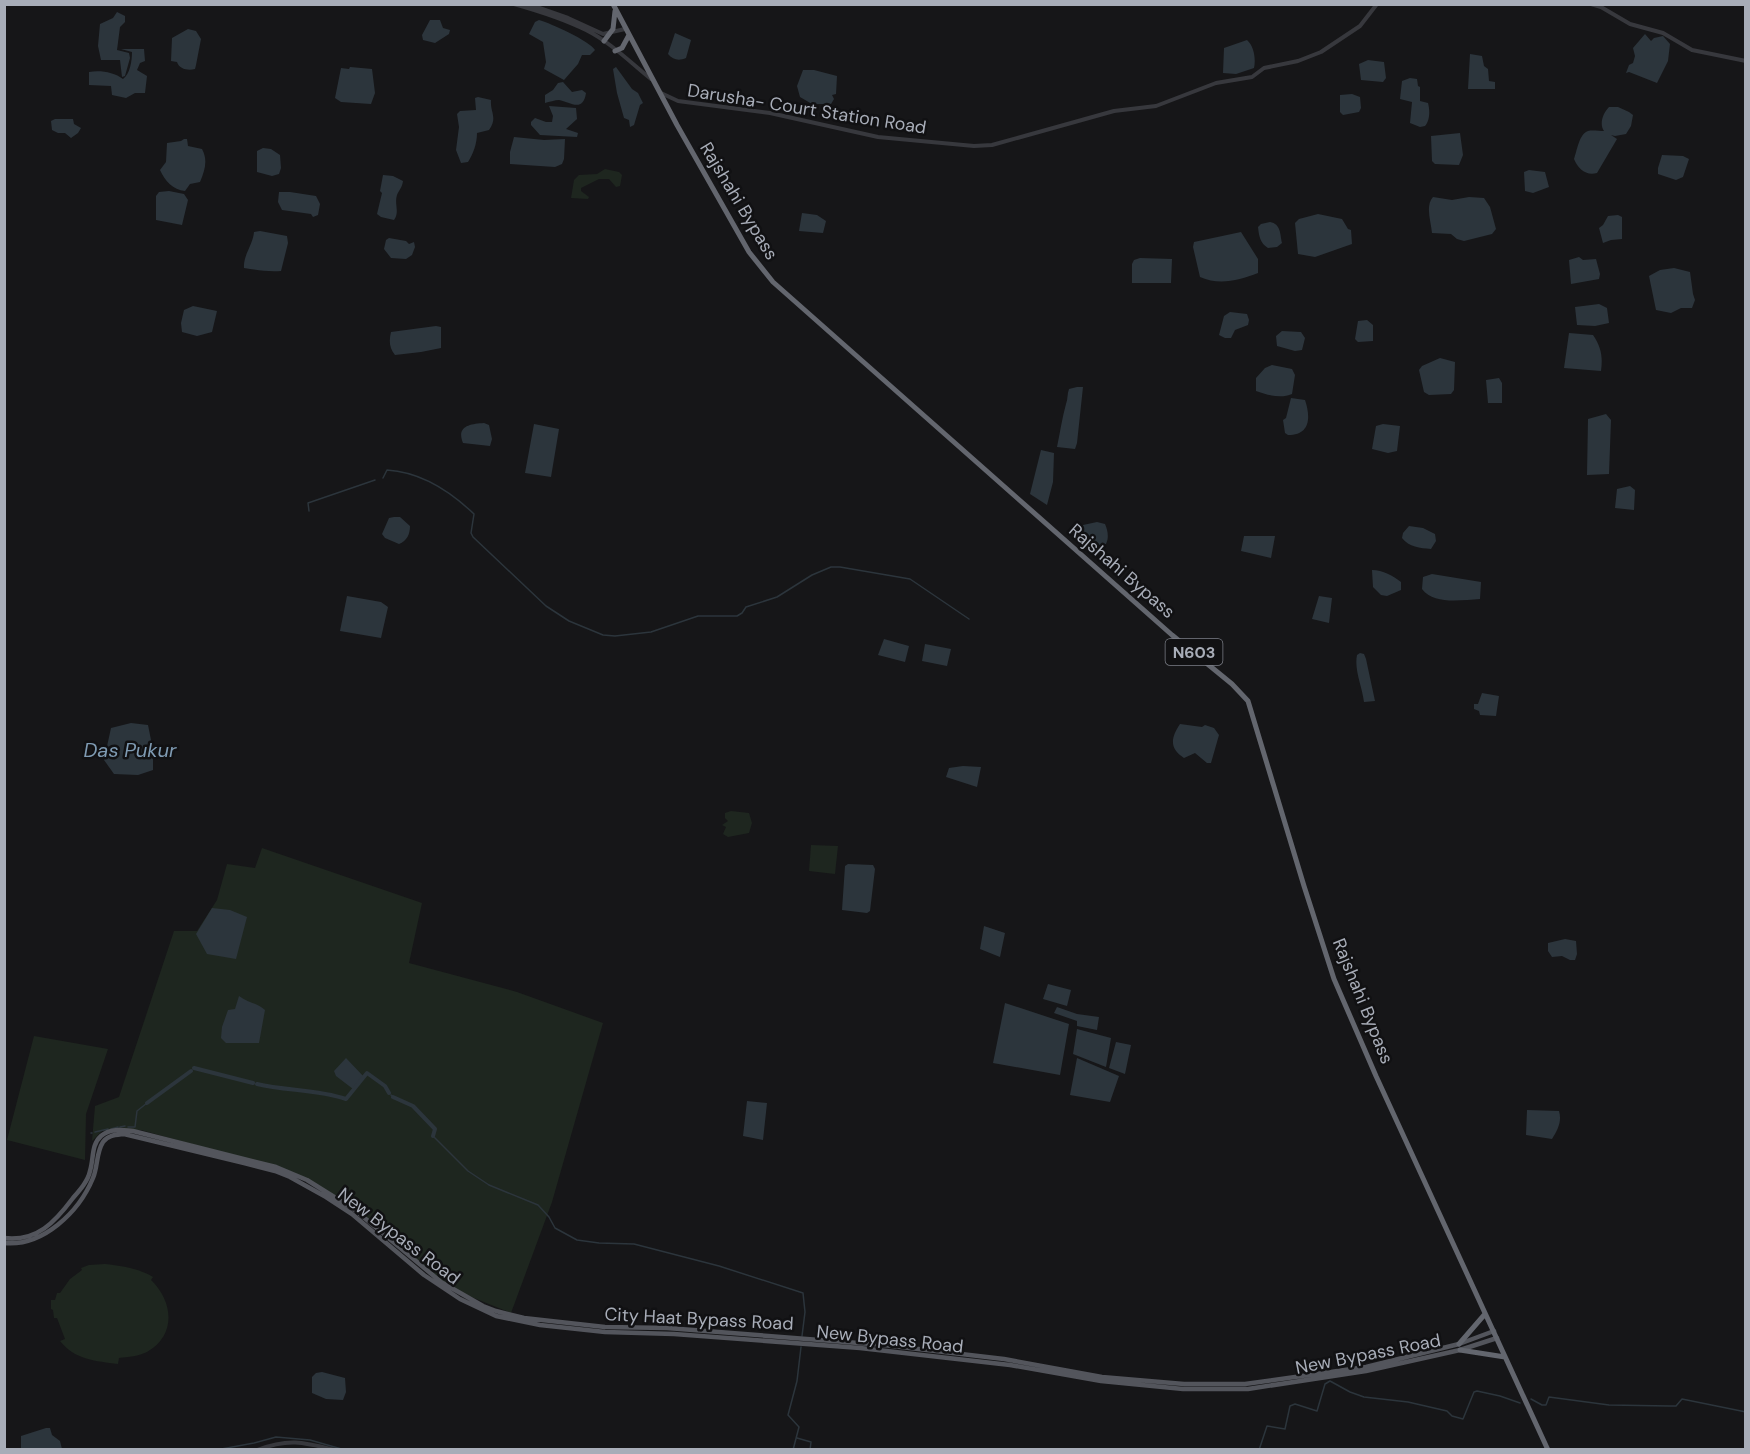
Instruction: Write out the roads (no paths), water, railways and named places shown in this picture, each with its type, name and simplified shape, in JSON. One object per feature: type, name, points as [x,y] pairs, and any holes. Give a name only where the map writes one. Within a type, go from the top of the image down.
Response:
[{"type":"highway","points":[[604,41],[614,25],[614,6]]},
{"type":"highway","name":"Rajshahi Bypass","points":[[614,6],[749,252],[773,282],[1172,635],[1232,684],[1248,701],[1334,979],[1548,1449]]},
{"type":"highway","points":[[615,51],[622,48],[629,35]]},
{"type":"highway","points":[[1485,1314],[1460,1347],[1505,1357]]},
{"type":"main road","name":"City Haat Bypass Road","points":[[4,1238],[24,1238],[53,1224],[86,1181],[90,1172],[93,1149],[100,1137],[110,1131],[133,1131],[276,1167],[307,1180],[356,1210],[441,1282],[483,1306],[524,1318],[605,1327],[667,1328],[884,1345],[1004,1359],[1102,1377],[1184,1384],[1245,1384],[1328,1373],[1460,1347],[1494,1331]]},
{"type":"main road","name":"New Bypass Road","points":[[4,1243],[30,1241],[49,1232],[68,1214],[92,1181],[103,1142],[114,1135],[124,1134],[254,1165],[290,1177],[352,1214],[438,1285],[481,1310],[522,1322],[605,1332],[674,1334],[860,1348],[1010,1365],[1101,1381],[1183,1389],[1248,1389],[1385,1367],[1497,1338]]},
{"type":"street","points":[[514,4],[586,30],[604,41],[654,81]]},
{"type":"street","points":[[528,4],[603,34],[625,29]]},
{"type":"street","name":"Darusha- Court Station Road","points":[[660,93],[678,101],[770,113],[878,137],[974,146],[1008,141],[1114,111],[1156,106],[1216,83],[1252,77],[1264,68],[1298,61],[1321,52],[1360,26],[1377,4]]},
{"type":"street","points":[[1591,4],[1630,24],[1663,33],[1692,50],[1746,61]]},
{"type":"street","points":[[257,1449],[279,1442],[293,1441],[335,1449]]},
{"type":"water","points":[[117,12],[125,16],[125,22],[120,27],[117,50],[129,53],[130,58],[125,76],[122,77],[120,60],[101,60],[98,46],[100,24],[113,18]]},
{"type":"water","points":[[430,20],[440,20],[443,28],[450,30],[449,34],[435,43],[423,40],[422,35]]},
{"type":"water","points":[[539,20],[578,37],[595,50],[590,55],[582,55],[578,64],[564,80],[544,69],[546,62],[543,42],[529,34],[535,22]]},
{"type":"water","points":[[188,29],[196,31],[201,39],[195,69],[192,70],[184,69],[177,62],[171,61],[172,38]]},
{"type":"water","points":[[675,33],[691,40],[686,58],[676,59],[668,54]]},
{"type":"water","points":[[1645,34],[1651,41],[1663,36],[1670,44],[1668,61],[1657,83],[1629,72],[1626,73],[1635,56],[1633,48]]},
{"type":"water","points":[[1247,40],[1254,53],[1254,68],[1236,74],[1223,73],[1224,48]]},
{"type":"water","points":[[121,49],[144,49],[145,61],[140,63],[137,70],[147,76],[145,93],[135,93],[126,98],[112,95],[111,86],[89,85],[89,72],[107,72],[123,79],[125,77],[130,67],[132,52]]},
{"type":"water","points":[[1470,54],[1482,56],[1484,66],[1488,69],[1489,81],[1495,82],[1495,89],[1468,89]]},
{"type":"water","points":[[1368,60],[1384,62],[1386,78],[1383,82],[1361,80],[1359,64]]},
{"type":"water","points":[[350,67],[372,69],[375,93],[371,104],[341,102],[335,98],[341,68],[349,69]]},
{"type":"water","points":[[616,67],[632,89],[638,93],[643,103],[640,105],[634,125],[630,127],[629,120],[624,118],[617,93],[613,69]]},
{"type":"water","points":[[803,70],[814,70],[837,76],[836,94],[832,95],[834,99],[831,104],[812,104],[800,97],[797,86]]},
{"type":"water","points":[[1410,78],[1417,79],[1420,87],[1420,101],[1428,103],[1429,115],[1425,126],[1420,127],[1410,123],[1412,102],[1400,99],[1402,81]]},
{"type":"water","points":[[563,82],[572,92],[582,90],[586,93],[582,103],[576,105],[559,100],[545,103],[545,95],[558,83]]},
{"type":"water","points":[[1352,94],[1360,97],[1361,108],[1359,112],[1343,115],[1340,112],[1340,95]]},
{"type":"water","points":[[475,98],[491,100],[493,122],[489,130],[477,133],[470,159],[468,162],[461,163],[456,150],[459,127],[457,114],[460,111],[476,110]]},
{"type":"water","points":[[549,106],[576,108],[577,119],[566,129],[578,133],[577,137],[540,135],[531,122],[535,118],[552,122],[553,116]]},
{"type":"water","points":[[1609,107],[1618,107],[1633,115],[1631,126],[1626,134],[1611,135],[1617,139],[1597,173],[1586,173],[1580,169],[1574,159],[1579,143],[1588,131],[1604,131],[1602,119]]},
{"type":"water","points":[[73,119],[74,124],[81,128],[71,138],[65,133],[52,130],[51,121]]},
{"type":"water","points":[[1460,133],[1463,155],[1459,165],[1435,164],[1432,161],[1431,136]]},
{"type":"water","points":[[514,137],[544,140],[565,139],[562,164],[555,167],[510,164]]},
{"type":"water","points":[[187,139],[188,146],[202,149],[205,161],[200,182],[190,184],[185,191],[170,184],[160,170],[166,162],[167,143]]},
{"type":"water","points":[[263,148],[271,149],[280,155],[279,174],[272,176],[257,172],[257,151]]},
{"type":"water","points":[[1662,155],[1683,156],[1689,159],[1683,177],[1676,180],[1658,174]]},
{"type":"water","points":[[1529,170],[1545,172],[1549,187],[1533,193],[1525,191],[1524,172]]},
{"type":"water","points":[[383,175],[393,176],[403,181],[397,195],[397,214],[394,220],[377,214]]},
{"type":"water","points":[[159,192],[184,194],[188,200],[182,225],[156,220],[156,196]]},
{"type":"water","points":[[279,192],[316,196],[320,204],[318,215],[313,217],[311,214],[282,210],[278,202]]},
{"type":"water","points":[[1433,197],[1452,200],[1469,197],[1484,198],[1490,207],[1496,229],[1492,234],[1464,241],[1451,234],[1432,233],[1429,205]]},
{"type":"water","points":[[802,213],[817,215],[826,221],[823,233],[799,231]]},
{"type":"water","points":[[1318,214],[1342,219],[1351,230],[1352,244],[1315,257],[1298,254],[1295,223],[1299,219]]},
{"type":"water","points":[[1608,216],[1622,217],[1622,239],[1603,243],[1599,228]]},
{"type":"water","points":[[1270,222],[1278,227],[1282,243],[1277,247],[1268,248],[1260,239],[1258,227]]},
{"type":"water","points":[[254,232],[287,236],[288,243],[281,271],[244,268]]},
{"type":"water","points":[[1241,232],[1258,259],[1258,273],[1222,282],[1200,277],[1193,247],[1194,242]]},
{"type":"water","points":[[389,238],[406,241],[409,244],[414,242],[412,255],[406,259],[391,258],[384,249],[386,240]]},
{"type":"water","points":[[1579,257],[1583,260],[1596,259],[1599,279],[1571,284],[1569,260]]},
{"type":"water","points":[[1140,258],[1172,259],[1171,283],[1132,283],[1132,264],[1134,260]]},
{"type":"water","points":[[1674,268],[1690,272],[1695,300],[1692,308],[1681,308],[1671,313],[1656,310],[1649,276],[1660,270]]},
{"type":"water","points":[[1599,304],[1607,308],[1609,323],[1595,326],[1577,325],[1575,307]]},
{"type":"water","points":[[193,306],[217,311],[212,332],[197,336],[182,332],[181,323],[184,310]]},
{"type":"water","points":[[1230,312],[1247,314],[1249,320],[1248,325],[1235,330],[1231,338],[1225,338],[1219,335],[1224,316]]},
{"type":"water","points":[[1367,320],[1373,325],[1373,341],[1358,342],[1355,339],[1358,321]]},
{"type":"water","points":[[441,327],[441,348],[395,355],[393,352],[390,344],[391,332]]},
{"type":"water","points":[[1282,331],[1301,332],[1305,338],[1302,350],[1295,351],[1277,346],[1276,336]]},
{"type":"water","points":[[1569,333],[1593,335],[1601,352],[1601,371],[1564,368]]},
{"type":"water","points":[[1440,358],[1455,362],[1454,390],[1451,394],[1429,395],[1424,392],[1419,370],[1422,366]]},
{"type":"water","points":[[1272,365],[1292,369],[1295,375],[1292,394],[1279,396],[1256,391],[1256,378],[1265,368]]},
{"type":"water","points":[[1499,378],[1502,383],[1502,403],[1488,403],[1486,380]]},
{"type":"water","points":[[1083,387],[1075,449],[1057,447],[1069,389]]},
{"type":"water","points":[[1291,398],[1305,400],[1308,419],[1305,429],[1288,435],[1285,433],[1283,420],[1286,418]]},
{"type":"water","points":[[1606,414],[1611,420],[1609,474],[1587,475],[1588,419]]},
{"type":"water","points":[[484,423],[489,425],[492,439],[490,446],[463,443],[461,433],[463,429],[469,425]]},
{"type":"water","points":[[534,424],[559,429],[551,477],[525,473]]},
{"type":"water","points":[[1383,424],[1400,426],[1397,451],[1388,453],[1372,449],[1376,426]]},
{"type":"water","points":[[1041,450],[1054,453],[1053,482],[1047,505],[1030,494]]},
{"type":"water","points":[[1630,486],[1635,490],[1634,510],[1615,508],[1617,489]]},
{"type":"water","points":[[400,517],[410,526],[407,537],[399,544],[385,538],[382,534],[389,518]]},
{"type":"water","points":[[1097,522],[1105,524],[1108,534],[1106,544],[1092,543],[1081,535],[1083,525]]},
{"type":"water","points":[[1409,526],[1423,528],[1435,534],[1436,541],[1431,549],[1415,546],[1402,538]]},
{"type":"water","points":[[1244,536],[1275,536],[1271,558],[1241,551]]},
{"type":"water","points":[[1372,570],[1384,572],[1401,582],[1401,590],[1387,596],[1381,595],[1373,587]]},
{"type":"water","points":[[1432,574],[1481,582],[1480,599],[1448,600],[1427,594],[1422,589],[1423,577]]},
{"type":"water","points":[[347,596],[381,602],[388,607],[381,638],[340,631]]},
{"type":"water","points":[[1319,596],[1332,598],[1329,623],[1312,619]]},
{"type":"water","points":[[884,639],[909,646],[905,662],[878,655]]},
{"type":"water","points":[[925,644],[951,649],[947,666],[922,661]]},
{"type":"water","points":[[1364,654],[1366,659],[1375,701],[1364,702],[1357,666],[1357,655]]},
{"type":"water","points":[[1482,693],[1499,696],[1496,716],[1480,715],[1479,711],[1474,709],[1474,704],[1478,704]]},
{"type":"water","name":"Das Pukur","points":[[131,723],[148,725],[153,750],[153,770],[138,775],[114,774],[104,760],[111,728]]},
{"type":"water","points":[[1180,724],[1202,727],[1205,725],[1214,728],[1219,735],[1211,763],[1207,763],[1195,753],[1184,758],[1179,755],[1174,747],[1173,739]]},
{"type":"water","points":[[981,767],[977,787],[946,777],[949,768]]},
{"type":"water","points":[[848,864],[873,865],[875,869],[870,911],[867,913],[842,910],[845,866]]},
{"type":"water","points":[[212,908],[230,910],[247,917],[236,959],[207,954],[196,934]]},
{"type":"water","points":[[984,926],[1005,933],[1000,957],[980,949]]},
{"type":"water","points":[[1565,939],[1576,941],[1575,960],[1562,956],[1552,957],[1548,951],[1548,943]]},
{"type":"water","points":[[1048,984],[1071,990],[1067,1006],[1043,999]]},
{"type":"water","points":[[239,996],[265,1010],[259,1043],[226,1043],[221,1038],[228,1010],[235,1009]]},
{"type":"water","points":[[1005,1003],[1069,1024],[1060,1075],[993,1063]]},
{"type":"water","points":[[1057,1007],[1077,1014],[1099,1017],[1097,1030],[1077,1026],[1077,1021],[1054,1013]]},
{"type":"water","points":[[1077,1029],[1111,1038],[1106,1067],[1073,1054]]},
{"type":"water","points":[[1116,1042],[1131,1045],[1125,1074],[1109,1068]]},
{"type":"water","points":[[346,1058],[364,1077],[353,1089],[336,1076],[334,1071]]},
{"type":"water","points":[[1077,1058],[1119,1076],[1110,1102],[1070,1095]]},
{"type":"water","points":[[747,1101],[767,1103],[763,1140],[743,1136]]},
{"type":"water","points":[[1527,1110],[1559,1111],[1559,1125],[1552,1139],[1526,1135]]},
{"type":"water","points":[[322,1372],[345,1378],[346,1392],[343,1400],[326,1399],[312,1393],[312,1377]]},
{"type":"water","points":[[50,1428],[52,1435],[60,1441],[62,1449],[21,1449],[21,1436]]},
{"type":"waterway","points":[[383,478],[387,470],[411,474],[445,490],[474,514],[471,533],[473,537],[546,606],[569,621],[603,635],[651,632],[698,616],[737,616],[746,607],[777,597],[812,575],[831,567],[910,579],[969,619]]},
{"type":"waterway","points":[[309,511],[308,503],[375,480]]},
{"type":"waterway","points":[[194,1068],[253,1083]]},
{"type":"waterway","points":[[147,1103],[191,1071]]},
{"type":"waterway","points":[[257,1084],[324,1093],[346,1099],[367,1073],[385,1086],[389,1093]]},
{"type":"waterway","points":[[393,1097],[413,1106],[435,1129],[433,1136]]},
{"type":"waterway","points":[[128,1127],[135,1127],[137,1111],[147,1103]]},
{"type":"waterway","points":[[120,1127],[125,1126]]},
{"type":"waterway","points":[[111,1129],[118,1127]]},
{"type":"waterway","points":[[95,1132],[108,1129]]},
{"type":"waterway","points":[[433,1136],[468,1171],[489,1185],[538,1205],[555,1228],[577,1240],[634,1244],[719,1266],[803,1293],[805,1312],[802,1336]]},
{"type":"waterway","points":[[793,1450],[799,1427],[788,1415],[797,1381],[801,1347]]},
{"type":"waterway","points":[[1259,1450],[1267,1426],[1285,1429],[1290,1406],[1295,1404],[1317,1411],[1325,1384],[1330,1381],[1364,1397],[1408,1402],[1447,1411],[1452,1416],[1463,1419],[1474,1392],[1477,1391],[1520,1403]]},
{"type":"waterway","points":[[1531,1399],[1542,1405],[1546,1405],[1549,1397],[1609,1405],[1670,1406],[1676,1406],[1682,1399],[1746,1412]]},
{"type":"waterway","points":[[216,1450],[276,1437],[310,1440],[345,1450]]},
{"type":"waterway","points":[[797,1438],[811,1442],[810,1450]]}]
